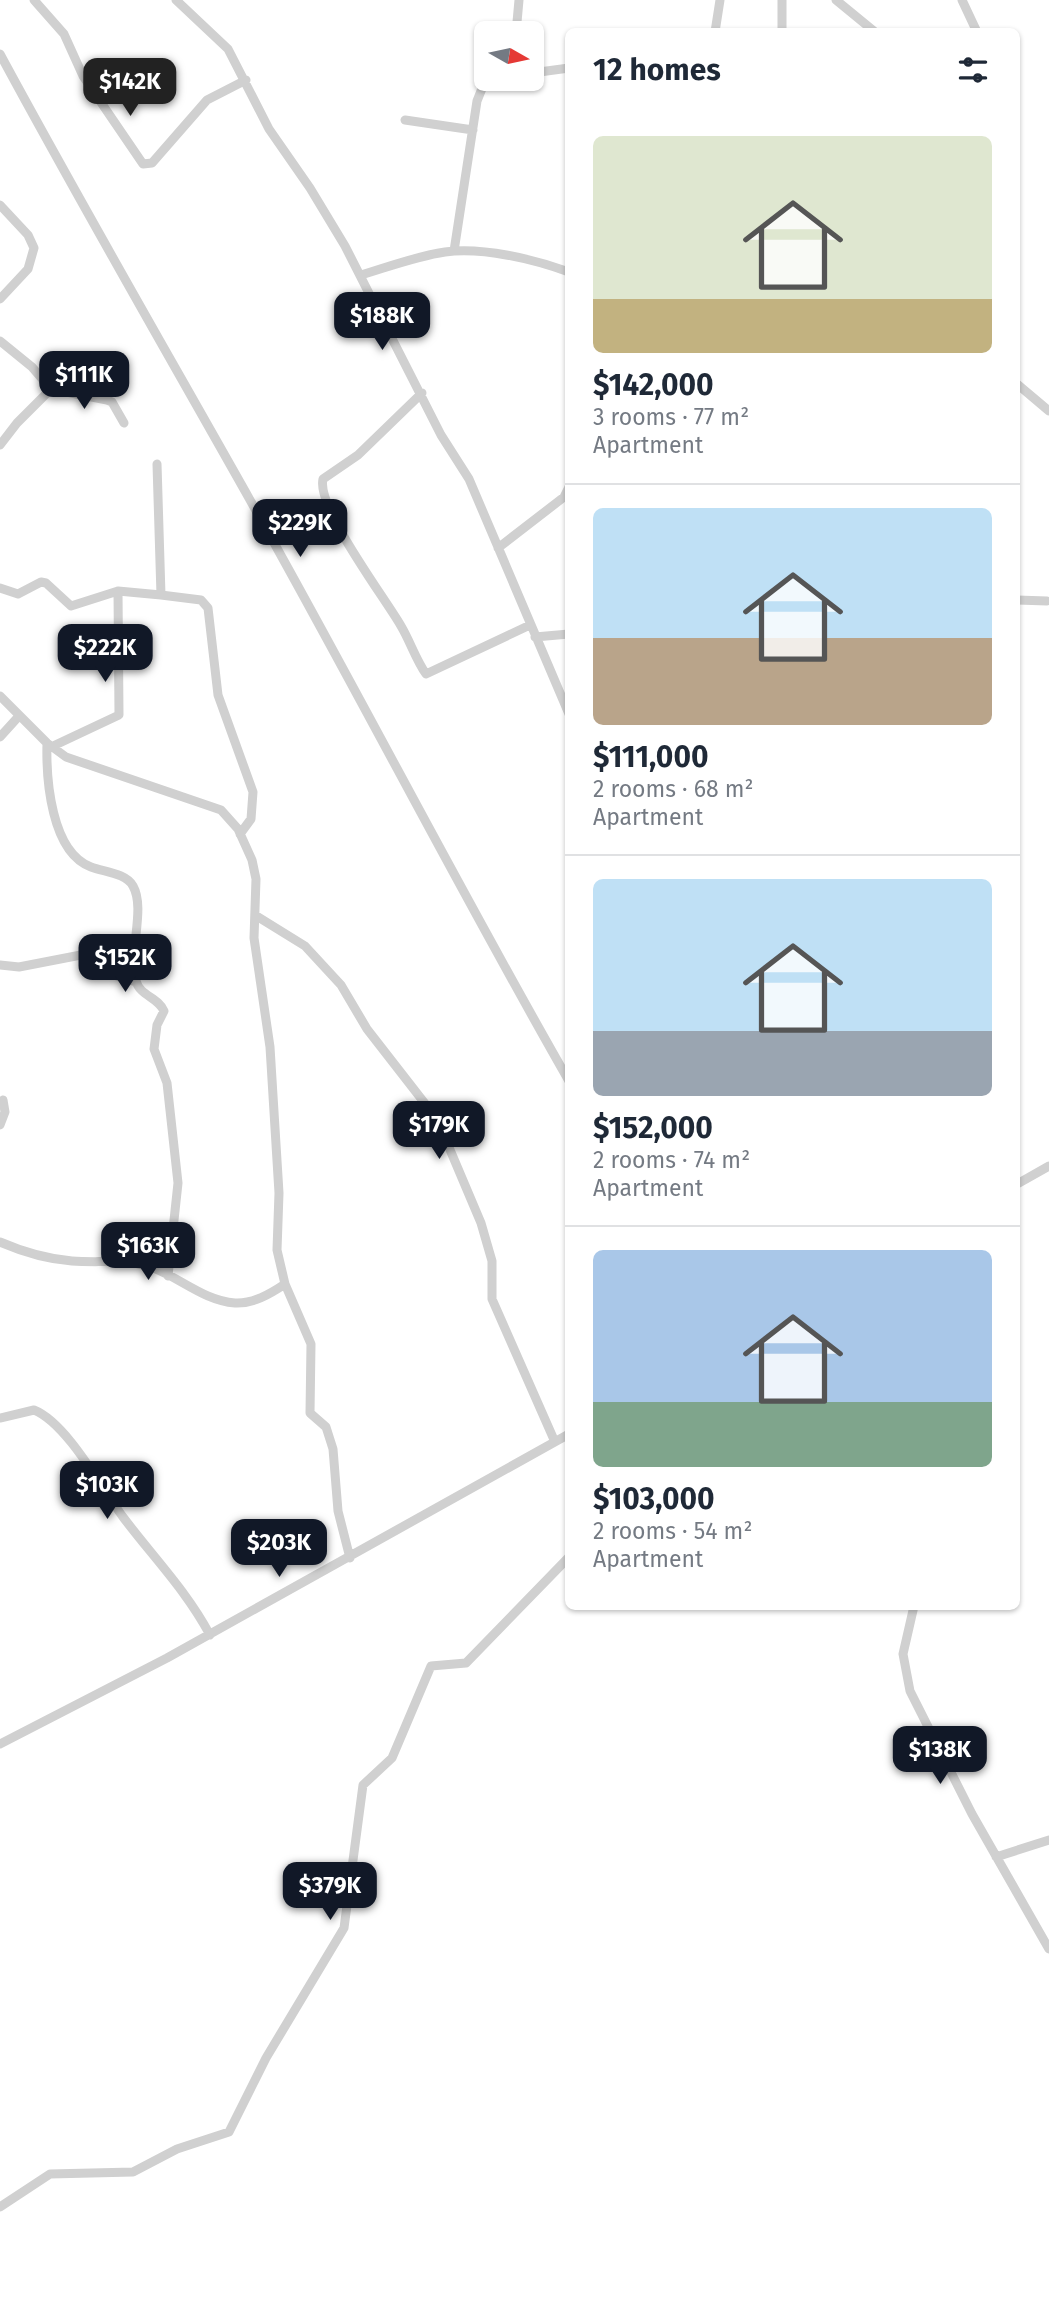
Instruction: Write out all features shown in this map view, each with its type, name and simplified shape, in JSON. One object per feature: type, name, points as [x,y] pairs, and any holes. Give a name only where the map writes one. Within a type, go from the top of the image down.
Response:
[{"type":"street","points":[[35,0],[41,0]]},
{"type":"street","points":[[35,0],[64,34],[83,76],[143,164],[152,163],[207,100],[246,80]]},
{"type":"street","points":[[176,0],[228,49],[269,129],[310,188],[361,275],[442,435],[470,480],[565,705]]},
{"type":"street","points":[[517,21],[519,0]]},
{"type":"street","points":[[716,28],[720,0]]},
{"type":"street","points":[[782,0],[782,28]]},
{"type":"street","points":[[835,0],[870,28]]},
{"type":"street","points":[[962,0],[975,28]]},
{"type":"street","points":[[0,54],[127,286],[254,507],[447,858],[485,934],[565,1074]]},
{"type":"street","points":[[544,71],[565,69]]},
{"type":"street","points":[[454,251],[472,130],[482,91]]},
{"type":"street","points":[[405,120],[472,130]]},
{"type":"street","points":[[0,205],[28,235],[34,248],[27,268],[0,299]]},
{"type":"street","points":[[361,275],[429,255],[454,251],[531,258],[565,271]]},
{"type":"street","points":[[0,341],[32,367],[51,389],[113,402],[124,423]]},
{"type":"street","points":[[1020,387],[1049,411]]},
{"type":"street","points":[[0,445],[17,423],[51,389]]},
{"type":"street","points":[[422,393],[359,455],[323,479],[323,494],[347,544],[401,625],[426,674],[530,625]]},
{"type":"street","points":[[157,464],[161,595]]},
{"type":"street","points":[[498,548],[565,495]]},
{"type":"street","points":[[0,588],[18,594],[41,582],[46,583],[71,606],[118,591],[201,600],[208,608],[218,695],[253,792],[251,819],[240,834]]},
{"type":"street","points":[[49,745],[119,715],[118,591]]},
{"type":"street","points":[[1020,600],[1048,601]]},
{"type":"street","points":[[535,637],[565,634]]},
{"type":"street","points":[[0,696],[49,745],[66,757],[220,810],[232,819],[252,860],[256,879],[255,949],[271,1059],[279,1193],[276,1240],[285,1284],[311,1344],[310,1413],[326,1427],[332,1449],[338,1511],[350,1558]]},
{"type":"street","points":[[0,737],[19,716]]},
{"type":"street","points":[[49,745],[47,789],[53,811],[75,857],[91,867],[124,878],[136,890],[138,904],[133,962],[136,982],[139,990],[156,1001],[164,1011],[157,1025],[154,1049],[167,1083],[177,1183],[168,1276]]},
{"type":"street","points":[[255,915],[304,946],[341,985],[367,1029],[437,1119],[481,1223],[492,1261],[492,1299],[555,1441]]},
{"type":"street","points":[[0,965],[19,967],[86,954],[117,976],[136,982]]},
{"type":"street","points":[[0,1125],[5,1112],[3,1100]]},
{"type":"street","points":[[1020,1182],[1049,1166]]},
{"type":"street","points":[[0,1242],[48,1258],[125,1261],[150,1267],[204,1296],[234,1303],[254,1301],[285,1284]]},
{"type":"street","points":[[0,1418],[34,1410],[59,1432],[92,1469],[125,1520],[193,1603],[210,1634]]},
{"type":"street","points":[[0,1744],[350,1558],[565,1436]]},
{"type":"street","points":[[0,2207],[50,2174],[133,2172],[177,2149],[229,2132],[266,2058],[344,1928],[363,1785],[392,1758],[431,1666],[466,1663],[565,1561]]},
{"type":"street","points":[[913,1610],[902,1654],[910,1691],[996,1857],[1049,1949]]},
{"type":"street","points":[[996,1857],[1049,1840]]}]
